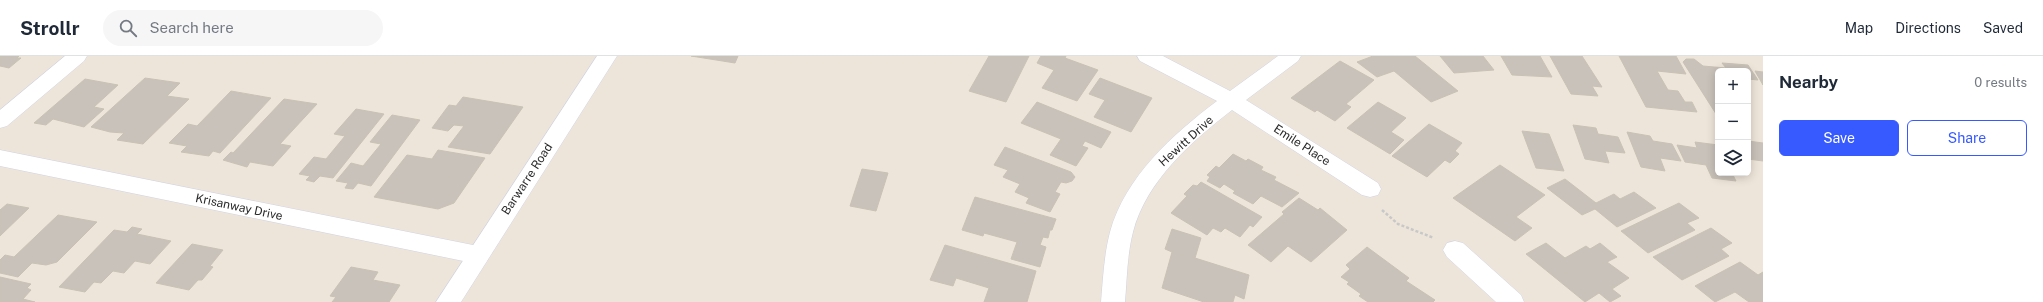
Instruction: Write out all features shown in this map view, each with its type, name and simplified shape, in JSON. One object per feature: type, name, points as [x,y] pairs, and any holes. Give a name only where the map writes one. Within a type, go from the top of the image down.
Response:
[{"type":"street","points":[[0,121],[77,56]]},
{"type":"street","name":"Barwarre Road","points":[[448,302],[607,56]]},
{"type":"street","name":"Emile Place","points":[[1147,56],[1234,101],[1370,189]]},
{"type":"street","name":"Hewitt Drive","points":[[1113,302],[1122,230],[1134,200],[1149,176],[1170,152],[1291,56]]},
{"type":"street","name":"Krisanway Drive","points":[[0,158],[478,256]]},
{"type":"street","points":[[1455,250],[1512,302]]},
{"type":"path","points":[[1370,189],[1387,218],[1405,227],[1444,241],[1455,250]]},
{"type":"building","points":[[0,56],[19,56],[17,58],[21,58],[9,68],[0,66]]},
{"type":"building","points":[[691,56],[738,56],[735,63]]},
{"type":"building","points":[[989,56],[1029,56],[1006,102],[969,91]]},
{"type":"building","points":[[1041,56],[1066,56],[1065,58],[1098,70],[1077,101],[1042,88],[1054,70],[1037,63]]},
{"type":"building","points":[[1373,56],[1415,56],[1458,91],[1431,102],[1394,71],[1377,77],[1357,62]]},
{"type":"building","points":[[1440,56],[1483,56],[1494,70],[1454,73]]},
{"type":"building","points":[[1501,56],[1540,56],[1552,77],[1512,75]]},
{"type":"building","points":[[1550,56],[1582,56],[1602,87],[1592,86],[1598,96],[1571,94]]},
{"type":"building","points":[[1619,56],[1676,56],[1686,74],[1657,71],[1668,90],[1678,91],[1685,102],[1692,102],[1697,112],[1646,107]]},
{"type":"building","points":[[1686,59],[1694,59],[1703,66],[1726,68],[1715,68],[1715,112],[1683,62]]},
{"type":"building","points":[[1340,61],[1374,80],[1346,104],[1351,107],[1335,121],[1317,110],[1315,112],[1291,98]]},
{"type":"building","points":[[1722,63],[1748,65],[1750,68],[1726,68]]},
{"type":"building","points":[[1751,70],[1758,80],[1751,79]]},
{"type":"building","points":[[1755,71],[1763,72],[1763,85]]},
{"type":"building","points":[[145,78],[180,83],[167,96],[189,99],[143,144],[117,140],[124,133],[110,132],[91,127]]},
{"type":"building","points":[[1100,78],[1152,98],[1131,132],[1094,117],[1105,100],[1089,94]]},
{"type":"building","points":[[85,79],[118,85],[94,107],[104,109],[84,127],[53,119],[46,125],[34,123]]},
{"type":"building","points":[[231,91],[271,98],[220,153],[213,151],[209,156],[181,152],[187,146],[169,143],[188,124],[197,126]]},
{"type":"building","points":[[463,97],[523,107],[490,154],[448,147],[464,126],[454,125],[448,131],[432,128],[449,105],[456,106]]},
{"type":"building","points":[[284,99],[317,104],[280,144],[291,146],[273,166],[250,162],[247,167],[223,160],[231,152],[233,153]]},
{"type":"building","points":[[1037,102],[1111,132],[1101,148],[1085,141],[1082,146],[1088,148],[1076,166],[1050,155],[1061,139],[1021,123]]},
{"type":"building","points":[[1378,102],[1406,118],[1391,132],[1404,140],[1390,154],[1347,128]]},
{"type":"building","points":[[356,109],[384,114],[333,178],[320,176],[314,182],[306,180],[310,176],[299,174],[314,157],[326,159],[345,136],[334,134]]},
{"type":"building","points":[[392,115],[420,120],[371,186],[358,183],[353,189],[345,188],[348,183],[336,181],[351,163],[363,166],[381,144],[370,142]]},
{"type":"building","points":[[1429,124],[1462,143],[1455,151],[1459,154],[1450,163],[1445,160],[1427,177],[1392,156]]},
{"type":"building","points":[[1573,125],[1596,128],[1598,134],[1618,137],[1625,153],[1605,151],[1609,163],[1585,159]]},
{"type":"building","points":[[1522,131],[1549,134],[1564,171],[1536,168]]},
{"type":"building","points":[[1627,132],[1650,136],[1653,141],[1672,144],[1681,161],[1660,158],[1665,171],[1641,167]]},
{"type":"building","points":[[1751,141],[1763,143],[1763,161],[1751,159]]},
{"type":"building","points":[[1695,142],[1715,145],[1715,176],[1734,176],[1736,181],[1712,178],[1706,165],[1685,162],[1677,145],[1697,148]]},
{"type":"building","points":[[1005,147],[1071,172],[1075,177],[1072,181],[1066,183],[1061,182],[1055,192],[1060,194],[1050,212],[1026,203],[1029,198],[1015,192],[1020,184],[1003,177],[1008,170],[994,165]]},
{"type":"building","points":[[438,150],[485,158],[454,203],[438,209],[374,197],[407,155],[432,159]]},
{"type":"building","points":[[1233,154],[1246,161],[1248,159],[1263,167],[1261,170],[1276,177],[1274,180],[1299,193],[1282,207],[1261,196],[1253,204],[1233,193],[1235,191],[1224,184],[1220,188],[1207,181],[1210,177],[1207,175],[1216,166],[1219,168]]},
{"type":"building","points":[[1500,165],[1545,195],[1516,217],[1532,228],[1515,241],[1453,198]]},
{"type":"building","points":[[862,169],[888,173],[876,211],[850,206]]},
{"type":"building","points":[[1565,179],[1596,203],[1614,194],[1620,199],[1634,192],[1656,208],[1617,227],[1595,209],[1582,215],[1547,188]]},
{"type":"building","points":[[1201,182],[1262,217],[1253,227],[1250,225],[1240,237],[1225,228],[1221,232],[1213,228],[1207,235],[1171,213],[1187,196],[1184,194],[1193,185],[1197,186]]},
{"type":"building","points":[[975,197],[1056,219],[1052,230],[1050,230],[1048,238],[1043,237],[1040,245],[1046,247],[1040,267],[1011,259],[1017,242],[984,233],[983,236],[962,230]]},
{"type":"building","points":[[1299,198],[1318,210],[1320,208],[1347,230],[1311,262],[1288,246],[1271,262],[1248,245],[1284,214],[1282,212]]},
{"type":"building","points":[[1679,203],[1699,218],[1687,223],[1695,230],[1648,253],[1621,231]]},
{"type":"building","points":[[7,204],[29,208],[0,236],[0,210]]},
{"type":"building","points":[[58,215],[97,222],[57,262],[46,265],[32,263],[18,277],[0,273],[0,260],[5,255],[14,257]]},
{"type":"building","points":[[132,227],[142,229],[137,234],[171,241],[150,264],[135,261],[124,273],[113,271],[101,283],[94,282],[85,292],[59,287],[114,230],[127,232]]},
{"type":"building","points":[[1711,228],[1732,243],[1721,249],[1729,256],[1682,280],[1653,257]]},
{"type":"building","points":[[1172,229],[1201,238],[1195,258],[1249,275],[1244,299],[1235,295],[1233,302],[1204,302],[1162,288],[1172,252],[1165,249]]},
{"type":"building","points":[[1546,243],[1565,258],[1586,246],[1590,249],[1600,243],[1617,257],[1607,262],[1629,278],[1612,289],[1621,296],[1610,302],[1599,293],[1585,302],[1526,254]]},
{"type":"building","points":[[192,244],[223,250],[210,266],[213,267],[202,280],[198,280],[189,290],[156,283]]},
{"type":"building","points":[[945,245],[1036,271],[1027,302],[984,302],[989,288],[956,278],[953,286],[930,280]]},
{"type":"building","points":[[1367,247],[1409,278],[1406,281],[1435,300],[1433,302],[1368,302],[1359,296],[1361,294],[1347,284],[1349,282],[1341,277],[1350,269],[1346,265]]},
{"type":"building","points":[[1740,262],[1758,275],[1763,272],[1763,302],[1749,302],[1735,292],[1715,302],[1695,286]]},
{"type":"building","points":[[351,267],[378,272],[373,280],[400,285],[389,302],[332,302],[336,297],[330,296]]},
{"type":"building","points":[[0,277],[31,284],[27,288],[31,290],[23,299],[35,302],[0,302]]}]
